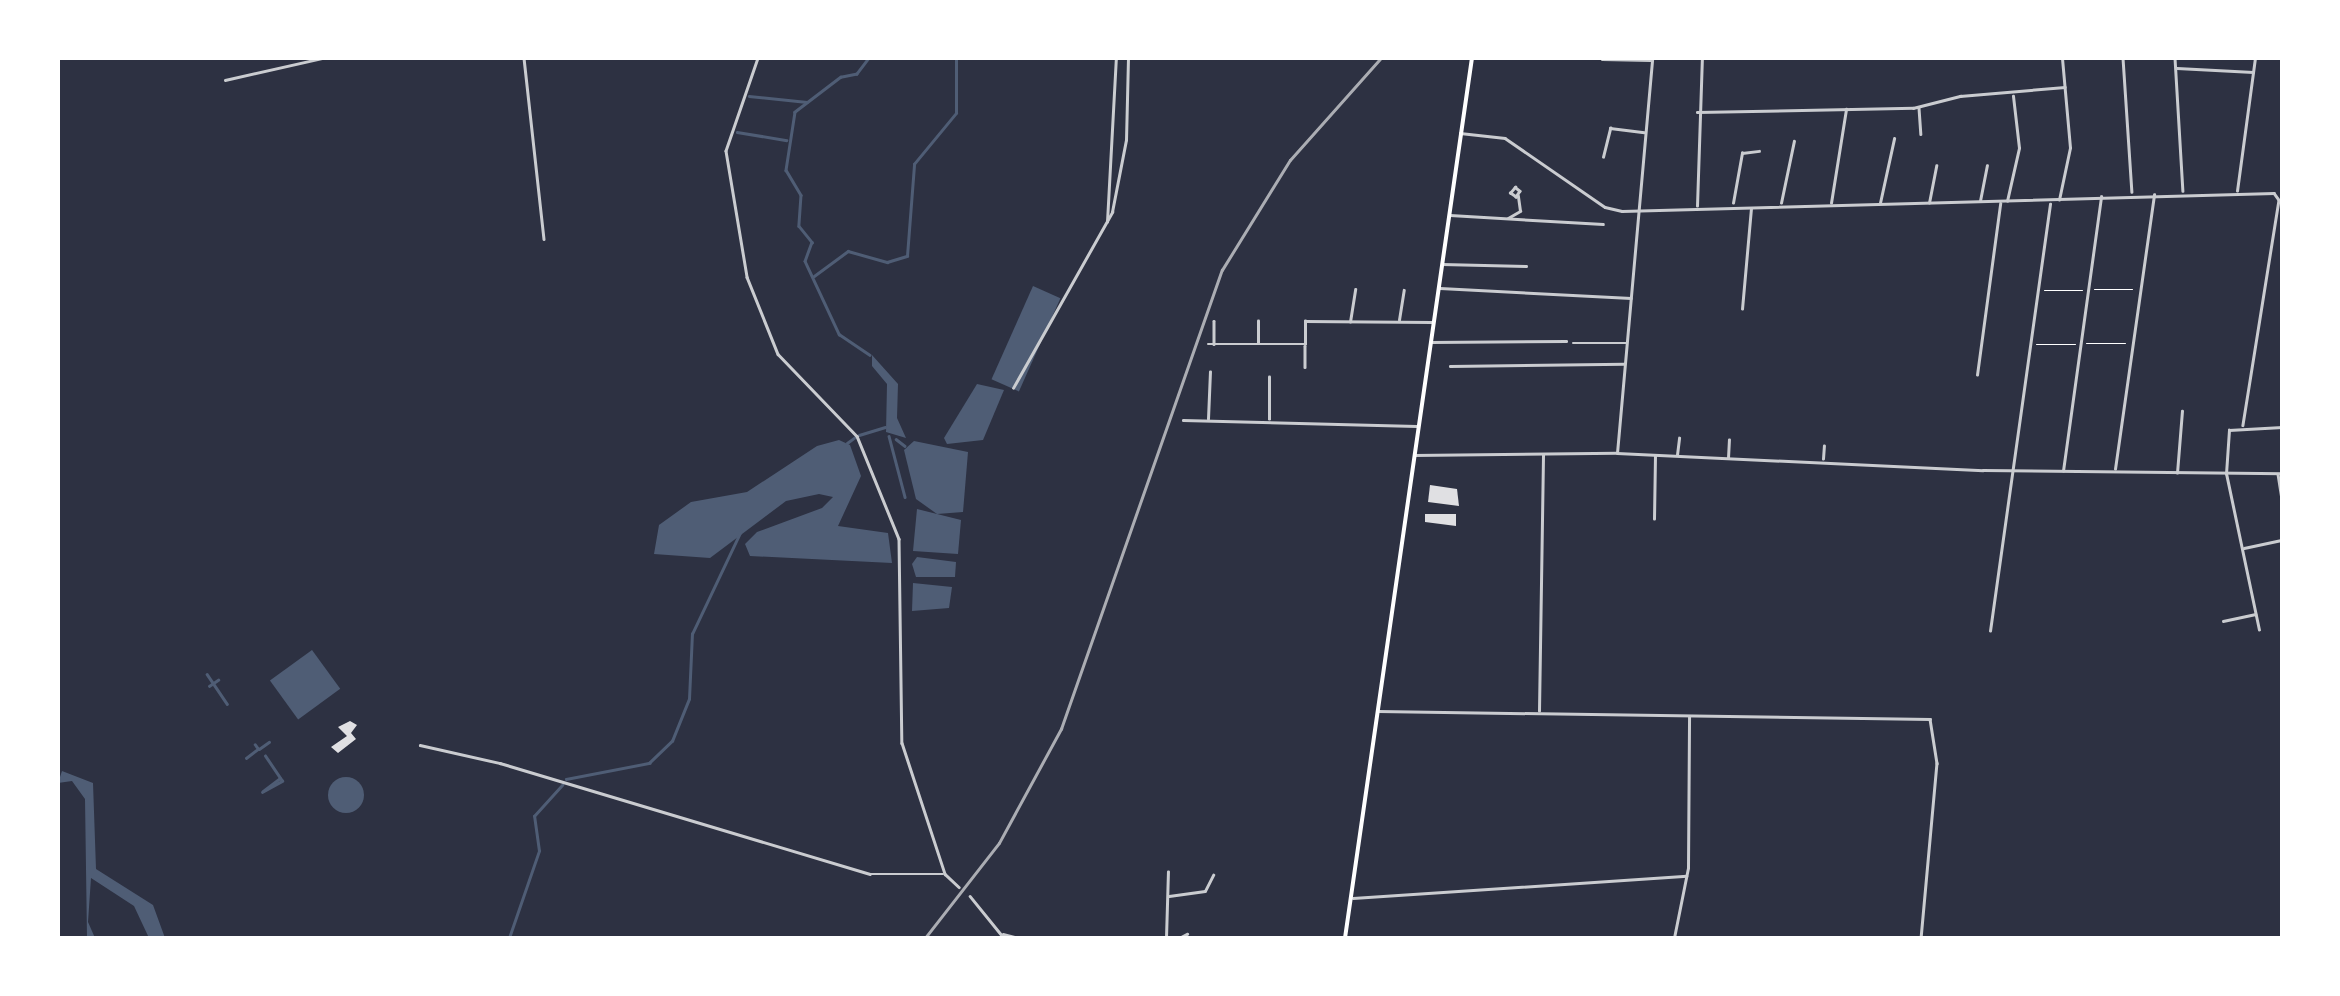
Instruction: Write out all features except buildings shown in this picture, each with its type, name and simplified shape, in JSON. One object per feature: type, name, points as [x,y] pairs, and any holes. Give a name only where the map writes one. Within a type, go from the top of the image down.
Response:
[{"type":"main road","points":[[1345,938],[1472,58]]},
{"type":"street","points":[[226,80],[323,58]]},
{"type":"street","points":[[524,58],[544,239]]},
{"type":"street","points":[[758,58],[726,151],[747,277],[778,354],[857,436],[900,540],[902,743],[945,874],[958,888]]},
{"type":"street","points":[[1108,223],[1116,58]]},
{"type":"street","points":[[1013,388],[1108,223],[1126,140],[1128,58]]},
{"type":"street","points":[[1697,207],[1697,112],[1702,58]]},
{"type":"street","points":[[2059,201],[2070,148],[2062,58]]},
{"type":"street","points":[[2123,58],[2132,194]]},
{"type":"street","points":[[2175,58],[2183,193]]},
{"type":"street","points":[[2236,192],[2254,58]]},
{"type":"street","points":[[1602,59],[1652,59],[1616,454]]},
{"type":"street","points":[[2176,68],[2253,72]]},
{"type":"street","points":[[1697,112],[1919,106],[2066,87]]},
{"type":"street","points":[[2007,202],[2019,148],[2013,93]]},
{"type":"street","points":[[1919,106],[1921,134]]},
{"type":"street","points":[[1831,204],[1846,109]]},
{"type":"street","points":[[1603,157],[1610,128],[1646,132]]},
{"type":"street","points":[[1460,133],[1505,138],[1605,207],[1641,212],[1697,207],[2050,202],[2132,194],[2274,193],[2279,200],[2244,425]]},
{"type":"street","points":[[1880,204],[1894,139]]},
{"type":"street","points":[[1780,206],[1794,141]]},
{"type":"street","points":[[1732,206],[1742,154],[1759,151]]},
{"type":"street","points":[[1930,203],[1936,166]]},
{"type":"street","points":[[1980,202],[1987,166]]},
{"type":"street","points":[[2114,472],[2154,194]]},
{"type":"street","points":[[1508,220],[1520,212],[1518,196]]},
{"type":"street","points":[[2063,471],[2101,196]]},
{"type":"street","points":[[1978,375],[2000,202]]},
{"type":"street","points":[[1990,631],[2050,202]]},
{"type":"street","points":[[1742,309],[1751,206]]},
{"type":"street","points":[[1448,215],[1603,224]]},
{"type":"street","points":[[1441,264],[1526,266]]},
{"type":"street","points":[[1350,322],[1355,288]]},
{"type":"street","points":[[1438,288],[1632,298]]},
{"type":"street","points":[[1399,322],[1404,290]]},
{"type":"street","points":[[1258,320],[1258,344]]},
{"type":"street","points":[[1214,321],[1214,344]]},
{"type":"street","points":[[1305,367],[1305,321],[1432,322]]},
{"type":"street","points":[[1430,342],[1566,342]]},
{"type":"street","points":[[1573,343],[1627,343]]},
{"type":"street","points":[[1208,344],[1305,344]]},
{"type":"street","points":[[1450,366],[1626,364]]},
{"type":"street","points":[[1208,420],[1210,372]]},
{"type":"street","points":[[1269,420],[1270,377]]},
{"type":"street","points":[[2177,473],[2182,412]]},
{"type":"street","points":[[1183,420],[1418,426]]},
{"type":"street","points":[[2259,630],[2226,474],[2228,430],[2244,425],[2282,427]]},
{"type":"street","points":[[1677,456],[1679,438]]},
{"type":"street","points":[[1728,458],[1729,440]]},
{"type":"street","points":[[1822,462],[1824,446]]},
{"type":"street","points":[[1537,714],[1544,699],[1543,454]]},
{"type":"street","points":[[1654,519],[1655,454]]},
{"type":"street","points":[[1414,455],[1655,454],[2014,470],[2280,473],[2282,498]]},
{"type":"street","points":[[2243,548],[2282,540]]},
{"type":"street","points":[[2223,621],[2256,614]]},
{"type":"street","points":[[1376,711],[1930,718],[1936,763],[1921,938]]},
{"type":"street","points":[[1674,938],[1686,876],[1689,715]]},
{"type":"street","points":[[420,745],[500,762],[870,874],[945,874]]},
{"type":"street","points":[[1166,938],[1168,872]]},
{"type":"street","points":[[1168,896],[1201,893],[1213,875]]},
{"type":"street","points":[[1350,898],[1686,876]]},
{"type":"street","points":[[970,896],[1003,936],[1019,938]]},
{"type":"street","points":[[1179,938],[1187,934]]},
{"type":"water","points":[[1033,286],[1060,298],[1019,391],[992,379]]},
{"type":"water","points":[[872,355],[898,384],[897,418],[906,438],[886,432],[887,384],[872,366]]},
{"type":"water","points":[[977,384],[1004,390],[983,440],[947,444],[944,438]]},
{"type":"water","points":[[839,440],[850,445],[861,476],[838,526],[888,533],[892,563],[750,556],[745,544],[757,532],[822,508],[833,497],[819,494],[786,501],[710,558],[654,554],[659,525],[691,502],[747,492],[817,446]]},
{"type":"water","points":[[914,441],[968,452],[963,512],[937,514],[916,499],[904,450]]},
{"type":"water","points":[[917,509],[961,520],[958,554],[913,551]]},
{"type":"water","points":[[917,557],[956,562],[955,577],[916,577],[912,564]]},
{"type":"water","points":[[913,583],[952,587],[949,608],[912,611]]},
{"type":"water","points":[[312,650],[340,689],[298,719],[270,681]]},
{"type":"water","points":[[62,771],[93,783],[96,869],[153,905],[165,938],[149,938],[134,906],[91,878],[88,922],[95,938],[87,938],[85,799],[72,781],[58,783]]},
{"type":"water","points":[[346,777],[358,783],[364,795],[358,807],[346,813],[334,807],[328,795],[334,783]]},
{"type":"waterway","points":[[869,58],[857,74],[841,77],[795,112],[786,170],[801,195],[799,226],[812,242],[805,261],[839,334],[870,355]]},
{"type":"waterway","points":[[814,276],[848,251],[887,262],[907,256],[914,164],[956,113],[956,58]]},
{"type":"waterway","points":[[749,96],[807,102]]},
{"type":"waterway","points":[[737,132],[786,140]]},
{"type":"waterway","points":[[859,435],[885,427]]},
{"type":"waterway","points":[[889,436],[905,497]]},
{"type":"waterway","points":[[847,443],[854,438]]},
{"type":"waterway","points":[[896,439],[905,446]]},
{"type":"waterway","points":[[566,779],[649,763],[672,741],[689,699],[692,634],[741,531]]},
{"type":"waterway","points":[[207,674],[227,704]]},
{"type":"waterway","points":[[209,686],[218,680]]},
{"type":"waterway","points":[[259,749],[269,742]]},
{"type":"waterway","points":[[246,758],[258,749],[255,745]]},
{"type":"waterway","points":[[262,792],[282,781],[265,756]]},
{"type":"waterway","points":[[263,791],[280,778]]},
{"type":"waterway","points":[[509,938],[539,851],[534,816],[562,785]]},
{"type":"railway","points":[[925,938],[999,843],[1061,729],[1222,270],[1290,160],[1381,58]]}]
